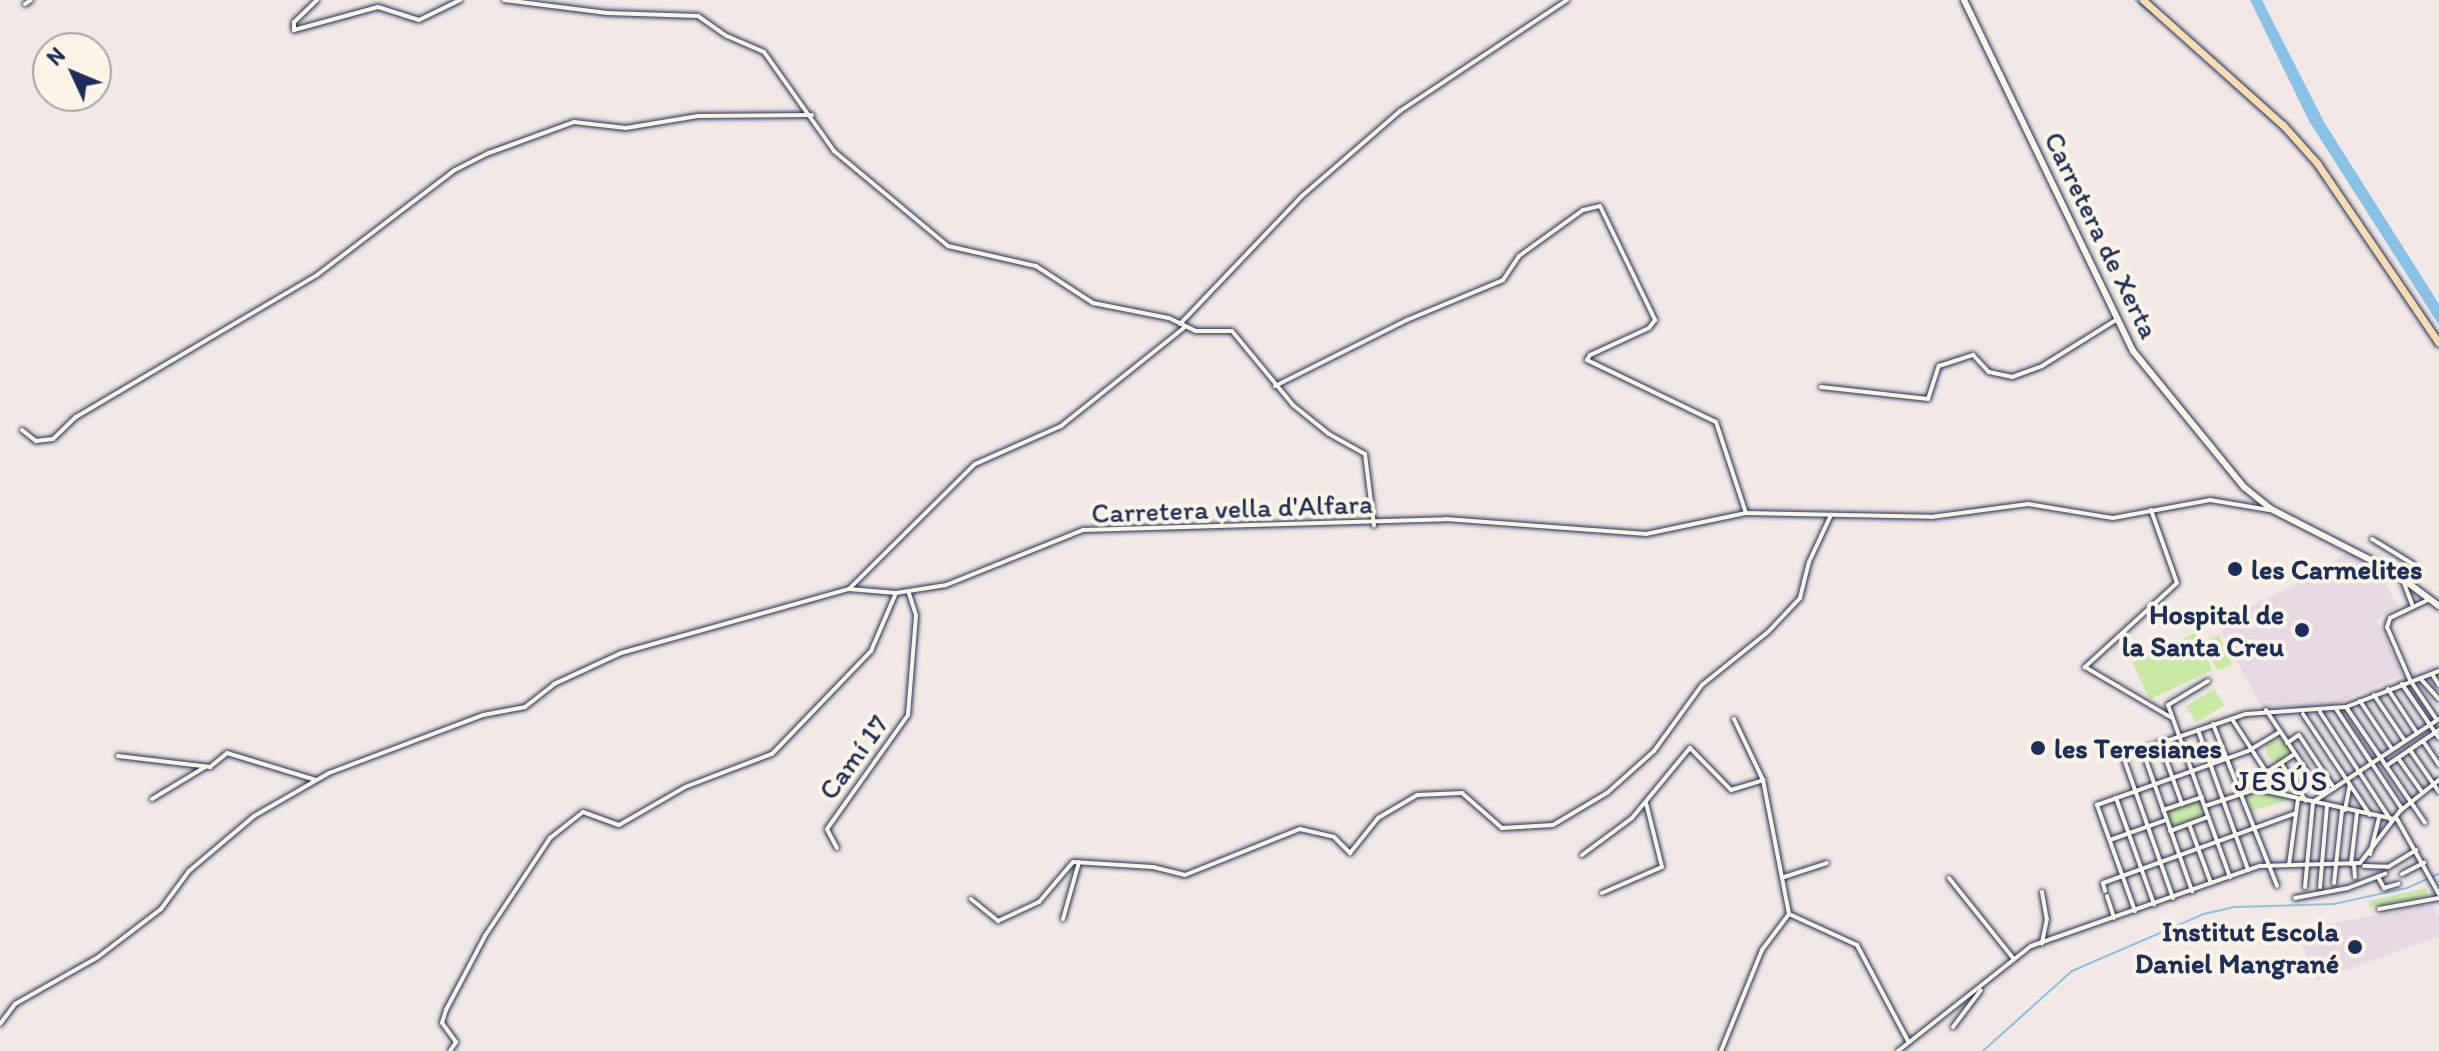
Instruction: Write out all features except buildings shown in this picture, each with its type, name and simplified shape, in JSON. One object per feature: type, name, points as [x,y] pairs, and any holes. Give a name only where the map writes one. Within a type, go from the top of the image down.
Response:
[{"type":"main road","name":"Carretera de Xerta","points":[[1964,0],[2133,351],[2244,487],[2271,509],[2402,578],[2439,606]]},
{"type":"main road","points":[[2143,0],[2278,120],[2317,163],[2439,343]]},
{"type":"street","points":[[317,0],[294,22],[294,30],[378,7],[419,20],[460,0]]},
{"type":"street","points":[[504,0],[607,13],[698,16],[727,36],[764,52],[812,115],[834,151],[948,246],[1036,266],[1087,301],[1118,304],[1183,326],[1232,331],[1275,386],[1318,427],[1365,454],[1374,525]]},
{"type":"street","points":[[849,589],[975,464],[1061,426],[1183,326],[1302,196],[1400,111],[1566,0]]},
{"type":"street","points":[[22,430],[36,441],[53,439],[76,417],[304,283],[455,170],[489,153],[574,122],[626,128],[698,116],[812,115]]},
{"type":"street","points":[[1275,386],[1503,280],[1519,256],[1583,210],[1600,206],[1655,320],[1649,328],[1590,355],[1587,360],[1716,422],[1746,513]]},
{"type":"street","points":[[1821,387],[1928,399],[1939,366],[1973,355],[1989,372],[2012,377],[2042,366],[2116,320]]},
{"type":"street","name":"Carretera vella d'Alfara","points":[[0,1024],[15,1004],[98,957],[161,909],[189,871],[254,816],[316,780],[483,715],[525,707],[554,684],[621,653],[849,589],[909,593],[946,585],[1083,530],[1374,525],[1446,519],[1646,534],[1746,513],[1931,517],[2028,504],[2113,518],[2210,500],[2271,509]]},
{"type":"street","points":[[2151,510],[2177,583],[2085,667],[2172,718]]},
{"type":"street","points":[[971,899],[990,920],[1000,920],[1039,902],[1070,864],[1153,867],[1185,875],[1303,829],[1334,837],[1349,854],[1378,818],[1410,797],[1425,794],[1462,793],[1502,828],[1553,825],[1615,787],[1654,751],[1702,685],[1768,632],[1802,596],[1809,562],[1831,515]]},
{"type":"street","points":[[2372,539],[2413,564],[2402,578],[2413,607]]},
{"type":"street","points":[[450,1051],[456,1042],[442,1023],[446,1010],[485,936],[550,838],[583,812],[619,825],[685,787],[772,754],[871,651],[896,593]]},
{"type":"street","name":"Camí 17","points":[[837,848],[827,829],[908,715],[916,615],[909,593]]},
{"type":"street","points":[[2309,801],[2323,795],[2438,719],[2410,680],[2387,627],[2389,620],[2430,599]]},
{"type":"street","points":[[2173,898],[2123,756],[2213,724],[2266,710],[2320,712],[2346,707],[2439,671]]},
{"type":"street","points":[[2432,674],[2439,685]]},
{"type":"street","points":[[2420,678],[2439,699]]},
{"type":"street","points":[[2208,681],[2170,700],[2172,718],[2230,877]]},
{"type":"street","points":[[2386,766],[2438,733],[2402,684]]},
{"type":"street","points":[[2388,689],[2417,733]]},
{"type":"street","points":[[2374,695],[2405,741]]},
{"type":"street","points":[[2360,701],[2392,749]]},
{"type":"street","points":[[2346,707],[2425,823]]},
{"type":"street","points":[[2336,709],[2402,809]]},
{"type":"street","points":[[2266,710],[2323,795]]},
{"type":"street","points":[[2305,712],[2370,815]]},
{"type":"street","points":[[2320,712],[2417,849],[2439,896],[2379,909]]},
{"type":"street","points":[[2232,718],[2280,794]]},
{"type":"street","points":[[1721,1051],[1762,950],[1789,914],[1763,780],[1734,719]]},
{"type":"street","points":[[2213,724],[2277,886]]},
{"type":"street","points":[[2198,730],[2249,870]]},
{"type":"street","points":[[2135,911],[2097,805],[2251,750],[2280,732]]},
{"type":"street","points":[[2287,743],[2299,735],[2334,788]]},
{"type":"street","points":[[2423,741],[2439,765]]},
{"type":"street","points":[[2160,743],[2182,804]]},
{"type":"street","points":[[1582,855],[1646,803],[1692,747],[1731,790],[1763,780]]},
{"type":"street","points":[[2142,749],[2192,891]]},
{"type":"street","points":[[2410,750],[2439,792]]},
{"type":"street","points":[[152,799],[227,753],[316,780]]},
{"type":"street","points":[[2205,806],[2241,791],[2295,754]]},
{"type":"street","points":[[118,756],[207,766]]},
{"type":"street","points":[[2398,758],[2422,793]]},
{"type":"street","points":[[2281,763],[2309,801],[2305,887]]},
{"type":"street","points":[[1898,1051],[1982,988],[2014,959],[2042,943],[2249,870],[2269,865],[2352,864],[2370,854],[2402,809],[2439,780]]},
{"type":"street","points":[[2334,883],[2334,865],[2350,785]]},
{"type":"street","points":[[2241,791],[2257,789],[2393,819]]},
{"type":"street","points":[[2163,810],[2202,797]]},
{"type":"street","points":[[2116,798],[2154,904]]},
{"type":"street","points":[[2289,865],[2298,799]]},
{"type":"street","points":[[1602,893],[1662,867],[1646,803]]},
{"type":"street","points":[[2320,887],[2319,865],[2327,806]]},
{"type":"street","points":[[2114,918],[2103,883],[2296,813]]},
{"type":"street","points":[[2355,877],[2352,864],[2357,813]]},
{"type":"street","points":[[2170,831],[2208,817]]},
{"type":"street","points":[[2370,854],[2379,817]]},
{"type":"street","points":[[2110,840],[2166,820]]},
{"type":"street","points":[[2189,824],[2211,883]]},
{"type":"street","points":[[2364,866],[2392,865],[2417,849]]},
{"type":"street","points":[[1063,919],[1079,862]]},
{"type":"street","points":[[1784,877],[1827,863]]},
{"type":"street","points":[[2402,874],[2424,863]]},
{"type":"street","points":[[2392,865],[2395,873]]},
{"type":"street","points":[[2295,898],[2385,874]]},
{"type":"street","points":[[2378,877],[2384,888],[2398,884]]},
{"type":"street","points":[[1949,878],[2014,959]]},
{"type":"street","points":[[2042,892],[2047,919],[2042,943]]},
{"type":"street","points":[[1789,914],[1857,945],[1908,1041]]},
{"type":"street","points":[[1953,1027],[1982,988]]},
{"type":"shaded area","name":"Hospital de la Santa Creu","points":[[2348,551],[2377,568],[2398,607],[2377,620],[2402,675],[2323,709],[2261,706],[2217,623],[2315,575]]},
{"type":"shaded area","name":"Institut Escola Daniel Mangrané","points":[[2431,905],[2439,916],[2439,936],[2317,981],[2296,930]]},
{"type":"green space","points":[[2195,633],[2212,670],[2150,699],[2132,662]]},
{"type":"green space","points":[[2219,635],[2232,664],[2217,671],[2204,642]]},
{"type":"green space","points":[[2214,689],[2224,705],[2196,723],[2186,706]]},
{"type":"green space","points":[[2277,739],[2285,742],[2288,750],[2285,758],[2277,761],[2269,758],[2266,750],[2269,742]]},
{"type":"green space","points":[[2259,791],[2288,800],[2251,811],[2245,794]]},
{"type":"green space","points":[[2199,800],[2205,816],[2170,826],[2167,811]]},
{"type":"green space","points":[[2426,888],[2428,895],[2369,907],[2369,901]]},
{"type":"water","points":[[2250,0],[2262,0],[2324,122],[2439,304],[2439,325],[2309,121]]},
{"type":"waterway","points":[[2135,0],[2153,14]]},
{"type":"waterway","points":[[1983,1051],[2072,971],[2204,914],[2235,907],[2334,904],[2407,888],[2439,874]]},
{"type":"place","name":"les Carmelites","points":[[2235,569]]},
{"type":"place","name":"Hospital de la Santa Creu","points":[[2302,630]]},
{"type":"place","name":"les Teresianes","points":[[2038,748]]},
{"type":"place","name":"Institut Escola Daniel Mangrané","points":[[2355,947]]},
{"type":"district","name":"JESÚS","points":[[2282,781]]}]
